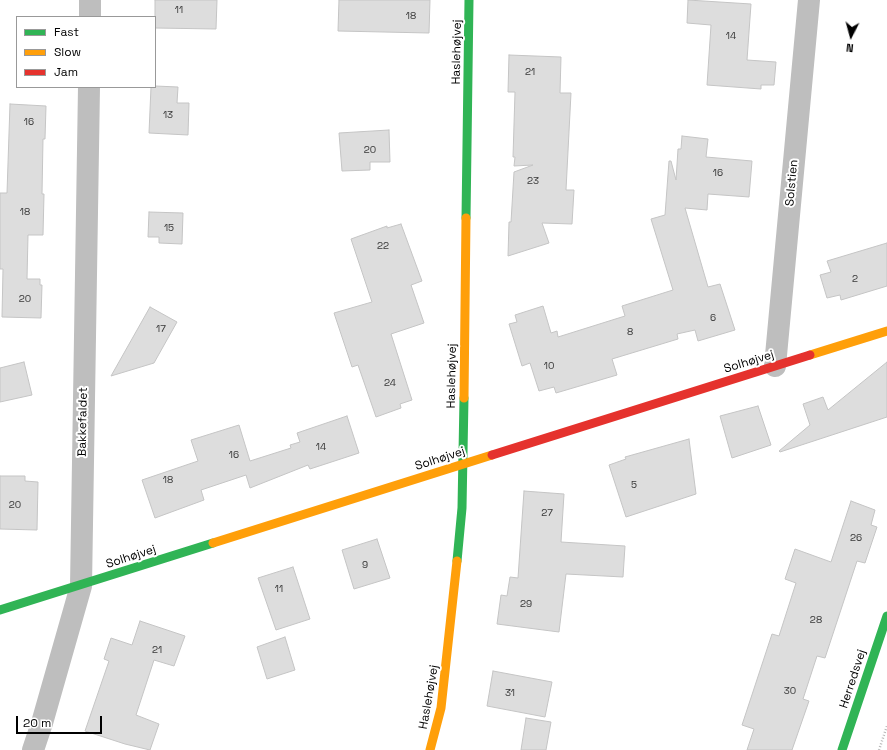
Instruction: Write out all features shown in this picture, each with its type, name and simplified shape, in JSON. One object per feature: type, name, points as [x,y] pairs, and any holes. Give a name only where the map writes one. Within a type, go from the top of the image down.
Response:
[{"type":"street","points":[[90,0],[90,16]]},
{"type":"street","name":"Haslehøjvej","points":[[430,750],[441,708],[454,598],[462,508],[469,0]]},
{"type":"street","name":"Solstien","points":[[775,366],[809,0]]},
{"type":"street","name":"Bakkefaldet","points":[[33,750],[81,586],[89,88]]},
{"type":"street","name":"Solhøjvej","points":[[0,610],[81,586],[887,331]]},
{"type":"street","name":"Herredsvej","points":[[842,750],[887,616]]},
{"type":"path","points":[[879,750],[887,726]]},
{"type":"building","points":[[155,0],[217,0],[216,29],[156,28]]},
{"type":"building","points":[[339,0],[430,0],[429,33],[338,31]]},
{"type":"building","points":[[688,0],[751,4],[747,60],[776,62],[774,85],[761,85],[761,89],[707,85],[711,25],[687,23]]},
{"type":"building","points":[[509,55],[561,57],[560,93],[571,93],[566,190],[574,190],[572,224],[542,223],[549,243],[508,256],[509,222],[511,222],[514,172],[533,165],[514,166],[515,92],[508,92]]},
{"type":"building","points":[[156,86],[178,87],[177,103],[189,103],[188,135],[149,133],[151,88],[156,88]]},
{"type":"building","points":[[10,104],[46,106],[45,139],[43,139],[43,235],[28,235],[27,279],[40,279],[40,285],[42,285],[41,318],[2,317],[3,269],[0,269],[0,193],[7,193]]},
{"type":"building","points":[[389,130],[390,162],[370,162],[370,170],[342,171],[339,133]]},
{"type":"building","points":[[682,136],[708,139],[706,157],[752,161],[749,197],[708,194],[707,210],[685,208],[708,287],[720,284],[735,330],[698,341],[695,330],[677,334],[678,339],[612,359],[617,375],[556,393],[554,387],[539,391],[530,363],[522,366],[509,324],[517,322],[515,315],[543,306],[551,333],[557,331],[558,337],[625,316],[622,306],[673,290],[651,219],[665,215],[669,161],[671,161],[676,180],[678,149],[681,149]]},
{"type":"building","points":[[149,212],[183,213],[182,244],[159,243],[159,237],[148,237]]},
{"type":"building","points":[[401,224],[422,281],[411,285],[424,323],[391,334],[412,400],[400,404],[401,408],[376,417],[358,365],[352,367],[334,313],[372,302],[351,239],[387,226],[387,228]]},
{"type":"building","points":[[887,243],[887,286],[841,300],[840,295],[827,298],[820,275],[831,272],[827,261]]},
{"type":"building","points":[[150,307],[177,322],[154,363],[111,376]]},
{"type":"building","points":[[24,362],[32,395],[0,402],[0,368]]},
{"type":"building","points":[[887,362],[887,417],[780,452],[779,451],[810,425],[803,404],[823,397],[828,410]]},
{"type":"building","points":[[758,406],[771,445],[732,458],[720,416]]},
{"type":"building","points":[[347,416],[359,453],[310,469],[308,465],[250,488],[246,475],[201,490],[204,500],[155,518],[142,480],[198,461],[191,440],[239,425],[250,461],[291,448],[290,445],[300,442],[297,433]]},
{"type":"building","points":[[689,439],[696,494],[626,517],[609,465],[626,459],[625,457]]},
{"type":"building","points":[[0,476],[25,476],[25,481],[38,482],[37,530],[0,529]]},
{"type":"building","points":[[524,491],[564,494],[561,542],[625,546],[623,577],[566,574],[559,632],[497,624],[501,595],[507,596],[510,577],[518,578]]},
{"type":"building","points":[[851,501],[875,510],[871,525],[877,527],[865,563],[857,561],[825,658],[817,656],[803,699],[809,701],[792,750],[747,750],[754,729],[742,725],[772,634],[779,636],[796,583],[785,579],[795,549],[831,562]]},
{"type":"building","points":[[377,539],[390,578],[354,589],[342,550]]},
{"type":"building","points":[[293,567],[310,619],[276,630],[258,578]]},
{"type":"building","points":[[140,621],[185,636],[174,666],[154,660],[136,715],[159,724],[150,750],[125,744],[85,731],[109,661],[104,659],[111,638],[132,645]]},
{"type":"building","points":[[285,637],[295,670],[267,679],[257,647]]},
{"type":"building","points":[[493,671],[552,682],[545,717],[487,706]]},
{"type":"building","points":[[526,718],[551,722],[546,750],[521,750]]},
{"type":"traffic: fast","points":[[466,218],[469,0]]},
{"type":"traffic: fast","points":[[457,561],[462,508],[464,398]]},
{"type":"traffic: fast","points":[[0,610],[213,543]]},
{"type":"traffic: fast","points":[[842,750],[887,616]]},
{"type":"traffic: slow","points":[[464,398],[466,218]]},
{"type":"traffic: slow","points":[[810,355],[887,331]]},
{"type":"traffic: slow","points":[[213,543],[492,455]]},
{"type":"traffic: slow","points":[[430,750],[441,708],[457,561]]},
{"type":"traffic: jam","points":[[492,455],[810,355]]}]
